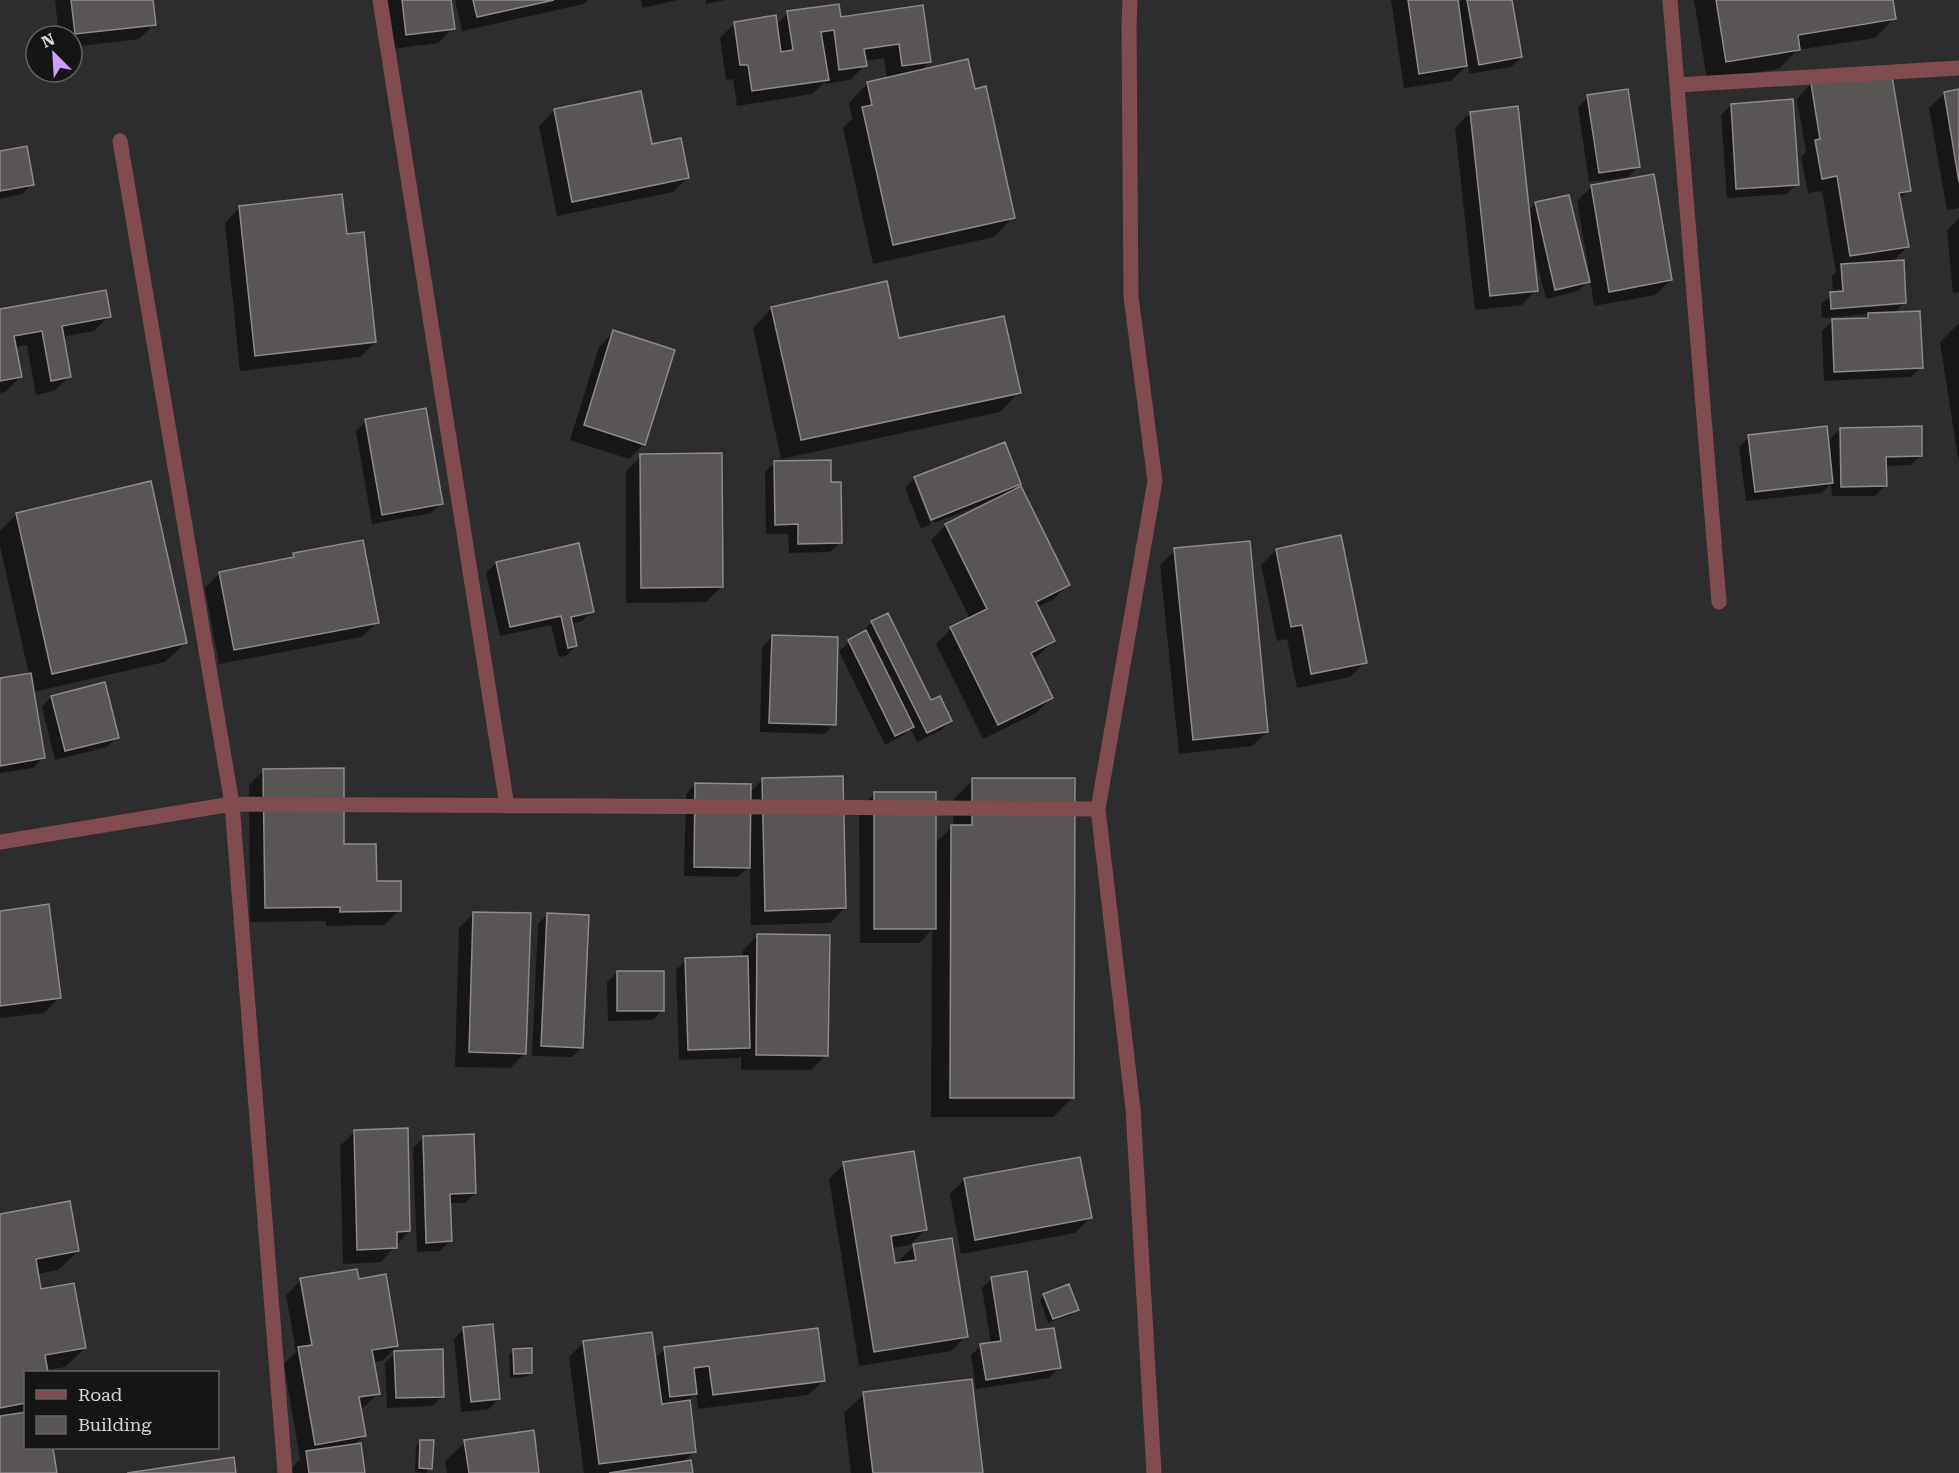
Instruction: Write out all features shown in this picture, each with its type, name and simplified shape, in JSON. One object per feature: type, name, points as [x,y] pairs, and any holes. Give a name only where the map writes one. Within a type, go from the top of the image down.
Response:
[{"type":"street","points":[[380,0],[507,806]]},
{"type":"street","points":[[1130,0],[1131,297],[1155,481],[1098,809],[1133,1109],[1154,1473]]},
{"type":"street","points":[[1670,0],[1719,602]]},
{"type":"street","points":[[1677,85],[1959,68]]},
{"type":"street","points":[[120,141],[232,804],[285,1473]]},
{"type":"street","points":[[0,842],[232,804],[1098,809]]},
{"type":"building","points":[[71,0],[153,0],[156,25],[84,33],[84,24],[74,24]]},
{"type":"building","points":[[402,0],[451,0],[455,29],[406,35]]},
{"type":"building","points":[[473,0],[554,0],[477,17]]},
{"type":"building","points":[[1408,0],[1458,0],[1467,66],[1419,74]]},
{"type":"building","points":[[1467,0],[1512,0],[1522,57],[1479,65]]},
{"type":"building","points":[[1716,0],[1893,0],[1896,19],[1798,35],[1800,50],[1726,62]]},
{"type":"building","points":[[839,4],[841,17],[923,5],[931,62],[902,66],[899,44],[864,49],[867,66],[839,70],[834,30],[821,32],[829,80],[752,91],[748,65],[740,65],[734,22],[776,15],[781,52],[793,50],[787,11]]},
{"type":"building","points":[[968,59],[975,89],[986,86],[1015,218],[893,245],[862,107],[872,105],[867,82]]},
{"type":"building","points":[[1891,70],[1911,191],[1899,193],[1909,247],[1850,256],[1837,176],[1822,179],[1815,140],[1820,139],[1811,83]]},
{"type":"building","points":[[1628,89],[1640,167],[1599,173],[1587,95]]},
{"type":"building","points":[[1959,89],[1959,182],[1944,92]]},
{"type":"building","points":[[641,91],[652,144],[681,138],[689,178],[572,202],[554,109]]},
{"type":"building","points":[[1793,99],[1799,185],[1736,189],[1731,104]]},
{"type":"building","points":[[1518,106],[1538,291],[1490,296],[1470,112]]},
{"type":"building","points":[[27,146],[34,185],[0,191],[0,151]]},
{"type":"building","points":[[1654,174],[1672,280],[1609,292],[1591,185]]},
{"type":"building","points":[[342,194],[347,234],[364,232],[376,342],[255,356],[239,206]]},
{"type":"building","points":[[1569,195],[1590,282],[1555,290],[1535,202]]},
{"type":"building","points":[[1904,260],[1906,303],[1831,309],[1830,292],[1843,291],[1841,264]]},
{"type":"building","points":[[887,281],[899,338],[1004,316],[1021,393],[801,440],[771,307]]},
{"type":"building","points":[[106,290],[111,317],[62,326],[71,377],[51,381],[42,331],[14,336],[22,377],[0,381],[0,309]]},
{"type":"building","points":[[1920,311],[1923,368],[1834,372],[1832,319],[1868,318],[1868,313]]},
{"type":"building","points":[[613,330],[675,350],[645,445],[584,425]]},
{"type":"building","points":[[426,408],[443,504],[382,515],[365,419]]},
{"type":"building","points":[[1827,426],[1833,483],[1755,492],[1748,435]]},
{"type":"building","points":[[1922,426],[1922,456],[1886,457],[1887,486],[1841,487],[1840,428]]},
{"type":"building","points":[[1005,442],[1021,484],[931,520],[914,477]]},
{"type":"building","points":[[722,453],[723,587],[641,588],[640,454]]},
{"type":"building","points":[[831,460],[831,482],[841,482],[842,543],[798,544],[798,524],[775,525],[774,461]]},
{"type":"building","points":[[151,481],[187,643],[52,674],[16,513]]},
{"type":"building","points":[[1021,486],[1070,585],[1036,602],[1055,641],[1031,653],[1053,698],[998,725],[950,627],[987,609],[945,524]]},
{"type":"building","points":[[1341,535],[1367,663],[1311,674],[1302,625],[1291,627],[1276,549]]},
{"type":"building","points":[[363,540],[379,623],[234,650],[219,572],[294,557],[293,553]]},
{"type":"building","points":[[1250,541],[1268,732],[1193,740],[1174,548]]},
{"type":"building","points":[[579,543],[594,612],[571,617],[577,646],[568,648],[561,616],[510,627],[496,562]]},
{"type":"building","points":[[888,613],[931,700],[940,696],[952,721],[927,733],[871,621]]},
{"type":"building","points":[[866,630],[914,727],[895,736],[848,640]]},
{"type":"building","points":[[772,635],[838,637],[836,725],[769,723]]},
{"type":"building","points":[[31,673],[45,758],[0,766],[0,678]]},
{"type":"building","points":[[105,682],[119,738],[65,751],[51,696]]},
{"type":"building","points":[[344,768],[344,844],[376,844],[377,881],[401,881],[401,911],[340,912],[340,907],[265,908],[263,769]]},
{"type":"building","points":[[843,776],[846,908],[765,911],[762,778]]},
{"type":"building","points":[[972,778],[1075,778],[1074,1098],[950,1098],[951,825],[972,825]]},
{"type":"building","points":[[695,783],[751,784],[750,868],[694,867]]},
{"type":"building","points":[[874,792],[936,792],[936,929],[874,929]]},
{"type":"building","points":[[49,904],[61,998],[0,1006],[0,911]]},
{"type":"building","points":[[473,912],[531,913],[526,1054],[469,1052]]},
{"type":"building","points":[[547,913],[589,915],[583,1048],[541,1046]]},
{"type":"building","points":[[757,934],[830,935],[828,1056],[756,1055]]},
{"type":"building","points":[[748,956],[750,1048],[688,1050],[685,958]]},
{"type":"building","points":[[617,971],[664,971],[664,1011],[617,1011]]},
{"type":"building","points":[[408,1128],[410,1231],[397,1232],[397,1248],[357,1250],[354,1130]]},
{"type":"building","points":[[474,1134],[476,1193],[450,1194],[452,1241],[426,1243],[423,1136]]},
{"type":"building","points":[[914,1151],[927,1230],[891,1236],[895,1263],[916,1260],[913,1244],[952,1238],[968,1337],[874,1352],[843,1162]]},
{"type":"building","points":[[1080,1157],[1092,1218],[975,1240],[964,1178]]},
{"type":"building","points":[[70,1201],[79,1251],[36,1259],[41,1289],[74,1283],[86,1348],[45,1355],[48,1371],[24,1371],[24,1403],[0,1408],[0,1214]]},
{"type":"building","points":[[357,1269],[359,1279],[386,1274],[398,1346],[372,1350],[380,1394],[359,1397],[366,1436],[315,1445],[298,1347],[312,1345],[300,1278]]},
{"type":"building","points":[[1027,1271],[1036,1330],[1054,1328],[1061,1368],[986,1380],[980,1344],[1001,1341],[991,1277]]},
{"type":"building","points":[[1069,1284],[1079,1310],[1053,1319],[1043,1294]]},
{"type":"building","points":[[493,1324],[500,1399],[471,1402],[463,1327]]},
{"type":"building","points":[[818,1328],[825,1381],[713,1395],[709,1366],[694,1368],[697,1394],[670,1397],[664,1347]]},
{"type":"building","points":[[652,1332],[662,1404],[690,1400],[696,1452],[599,1464],[583,1341]]},
{"type":"building","points":[[532,1348],[532,1373],[514,1374],[513,1349]]},
{"type":"building","points":[[443,1349],[444,1397],[396,1398],[394,1351]]},
{"type":"building","points":[[972,1379],[983,1473],[873,1473],[863,1392]]},
{"type":"building","points":[[24,1412],[24,1449],[53,1449],[57,1473],[0,1473],[0,1416]]},
{"type":"building","points":[[534,1430],[539,1473],[469,1473],[464,1440]]},
{"type":"building","points":[[420,1440],[434,1440],[432,1469],[419,1468]]},
{"type":"building","points":[[361,1443],[365,1473],[309,1473],[306,1451]]},
{"type":"building","points":[[234,1457],[236,1473],[127,1473]]},
{"type":"building","points":[[691,1460],[693,1473],[609,1473]]}]
